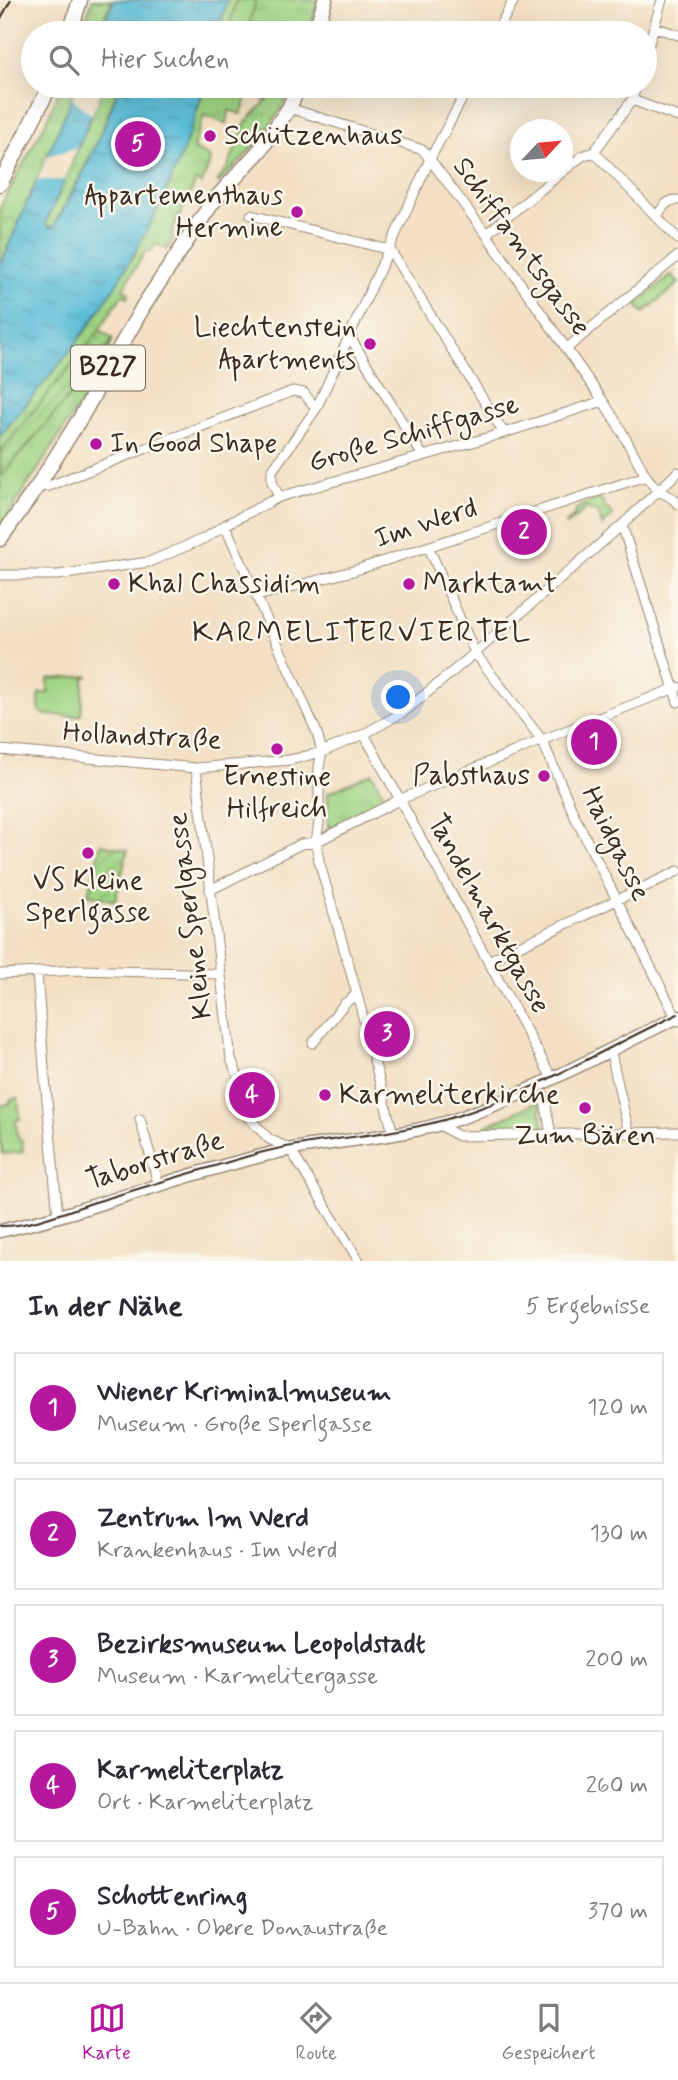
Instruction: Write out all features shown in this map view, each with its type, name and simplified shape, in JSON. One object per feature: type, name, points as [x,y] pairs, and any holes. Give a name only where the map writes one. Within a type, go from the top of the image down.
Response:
[{"type":"main road","points":[[319,21],[325,0]]},
{"type":"main road","points":[[0,184],[44,98]]},
{"type":"main road","name":"B227","points":[[0,539],[37,487],[144,305],[212,203],[261,149],[294,98]]},
{"type":"main road","name":"Taborstraße","points":[[0,1231],[256,1157],[438,1124],[486,1108],[677,1018]]},
{"type":"street","points":[[503,21],[514,0]]},
{"type":"street","points":[[656,21],[662,0]]},
{"type":"street","points":[[657,28],[678,35]]},
{"type":"street","points":[[279,497],[272,482],[271,471],[316,409],[430,159],[463,98]]},
{"type":"street","points":[[486,234],[582,156],[594,152],[632,100],[678,117]]},
{"type":"street","name":"Schiffamtsgasse","points":[[289,108],[423,150],[486,234],[603,401],[646,477],[657,490],[678,504]]},
{"type":"street","points":[[594,152],[678,239]]},
{"type":"street","points":[[657,216],[671,200],[678,200]]},
{"type":"street","points":[[251,215],[390,250],[504,433]]},
{"type":"street","points":[[566,349],[678,256]]},
{"type":"street","points":[[350,337],[423,456]]},
{"type":"street","points":[[37,487],[49,485],[293,391],[304,393],[316,409]]},
{"type":"street","name":"Große Schiffgasse","points":[[0,575],[58,575],[149,562],[205,538],[279,497],[504,433],[603,401]]},
{"type":"street","name":"Hollandstraße","points":[[0,750],[196,768],[290,760],[322,752],[364,734],[405,711],[622,526],[678,472]]},
{"type":"street","name":"Im Werd","points":[[257,596],[429,548],[646,477]]},
{"type":"street","points":[[225,525],[317,733],[322,752],[316,842],[319,861],[358,994],[394,1134]]},
{"type":"street","points":[[622,526],[676,688],[678,702]]},
{"type":"street","name":"Haidgasse","points":[[429,548],[475,653],[542,740],[576,819],[677,1018]]},
{"type":"street","points":[[210,890],[300,844],[316,842],[400,800],[542,740],[676,688]]},
{"type":"street","name":"Tandelmarktgasse","points":[[364,734],[552,1078]]},
{"type":"street","name":"Kleine Sperlgasse","points":[[196,768],[221,974],[245,1114],[269,1139],[290,1149]]},
{"type":"street","points":[[488,961],[678,871]]},
{"type":"street","points":[[0,974],[79,970],[221,974]]},
{"type":"street","points":[[37,972],[58,1216]]},
{"type":"street","points":[[313,1043],[344,1004],[358,994]]},
{"type":"street","points":[[610,1049],[629,1133]]},
{"type":"street","points":[[544,1095],[551,1135]]},
{"type":"street","points":[[140,1119],[159,1186]]},
{"type":"street","points":[[438,1124],[458,1136],[678,1132]]},
{"type":"street","points":[[290,1149],[359,1261]]},
{"type":"green space","points":[[92,0],[112,0],[103,21],[86,21]]},
{"type":"green space","points":[[227,0],[236,0],[231,21],[221,21]]},
{"type":"green space","points":[[236,0],[256,0],[250,21],[231,21]]},
{"type":"green space","points":[[256,0],[318,0],[312,21],[250,21]]},
{"type":"green space","points":[[56,98],[72,98],[114,98],[94,149],[54,226],[48,227],[46,221],[64,180],[37,180],[0,265],[0,207]],"holes":[[[72,98],[92,115],[77,148],[48,156]]]},
{"type":"green space","points":[[200,98],[247,98],[241,114],[229,110],[227,124],[204,115],[193,148],[211,158],[202,184],[196,181],[171,234],[174,236],[167,250],[156,244],[151,252],[146,250],[123,289],[129,293],[128,297],[121,297],[101,327],[100,331],[113,339],[104,362],[84,398],[0,528],[0,436],[88,328],[131,258],[169,186]]},
{"type":"green space","points":[[262,98],[287,98],[251,150],[219,183],[217,181],[227,169],[246,122],[267,100]]},
{"type":"green space","points":[[672,275],[678,284],[643,313],[636,304]]},
{"type":"green space","points":[[100,330],[113,339],[74,391],[1,477],[0,452]]},
{"type":"green space","points":[[598,498],[604,504],[604,509],[608,509],[613,515],[602,526],[599,513],[587,508],[567,525],[577,508]]},
{"type":"green space","points":[[89,676],[84,678],[79,716],[46,715],[39,711],[39,693],[48,693],[48,679]]},
{"type":"green space","points":[[372,773],[386,799],[328,830],[328,793]]},
{"type":"green space","points":[[101,844],[128,850],[115,901],[88,894]]},
{"type":"green space","points":[[18,1098],[20,1119],[16,1120],[18,1139],[22,1140],[23,1152],[3,1154],[0,1140],[0,1106]]},
{"type":"green space","points":[[539,1101],[544,1128],[489,1129],[486,1126]]},
{"type":"water","points":[[114,0],[227,0],[221,21],[105,21]]},
{"type":"water","points":[[72,98],[99,98],[46,221],[50,228],[64,209],[90,158],[115,98],[201,98],[171,180],[124,271],[78,341],[0,436],[0,266]]},
{"type":"pier","points":[[72,98],[99,98],[92,115]]},
{"type":"pier","points":[[77,148],[65,180],[37,180],[47,156]]},
{"type":"tram line","points":[[0,20],[11,0]]},
{"type":"tram line","points":[[0,1226],[46,1218],[275,1149],[406,1129],[457,1116],[513,1095],[678,1014]]},
{"type":"place","name":"Schützenhaus","points":[[210,136]]},
{"type":"place","name":"Schottenring","points":[[138,144]]},
{"type":"place","name":"Appartementhaus Hermine","points":[[297,212]]},
{"type":"place","name":"Liechtenstein Apartments","points":[[370,344]]},
{"type":"place","name":"In Good Shape","points":[[96,444]]},
{"type":"place","name":"Zentrum Im Werd","points":[[524,532]]},
{"type":"place","name":"Khal Chassidim","points":[[114,584]]},
{"type":"place","name":"Marktamt","points":[[409,584]]},
{"type":"place","name":"Wiener Kriminalmuseum","points":[[594,742]]},
{"type":"place","name":"Ernestine Hilfreich","points":[[277,749]]},
{"type":"place","name":"Pabsthaus","points":[[544,776]]},
{"type":"place","name":"VS Kleine Sperlgasse","points":[[88,853]]},
{"type":"place","name":"Bezirksmuseum Leopoldstadt","points":[[387,1034]]},
{"type":"place","name":"Karmeliterplatz","points":[[252,1095]]},
{"type":"place","name":"Karmeliterkirche","points":[[325,1095]]},
{"type":"place","name":"Zum Bären","points":[[585,1108]]},
{"type":"district","name":"KARMELITERVIERTEL","points":[[362,632]]}]
